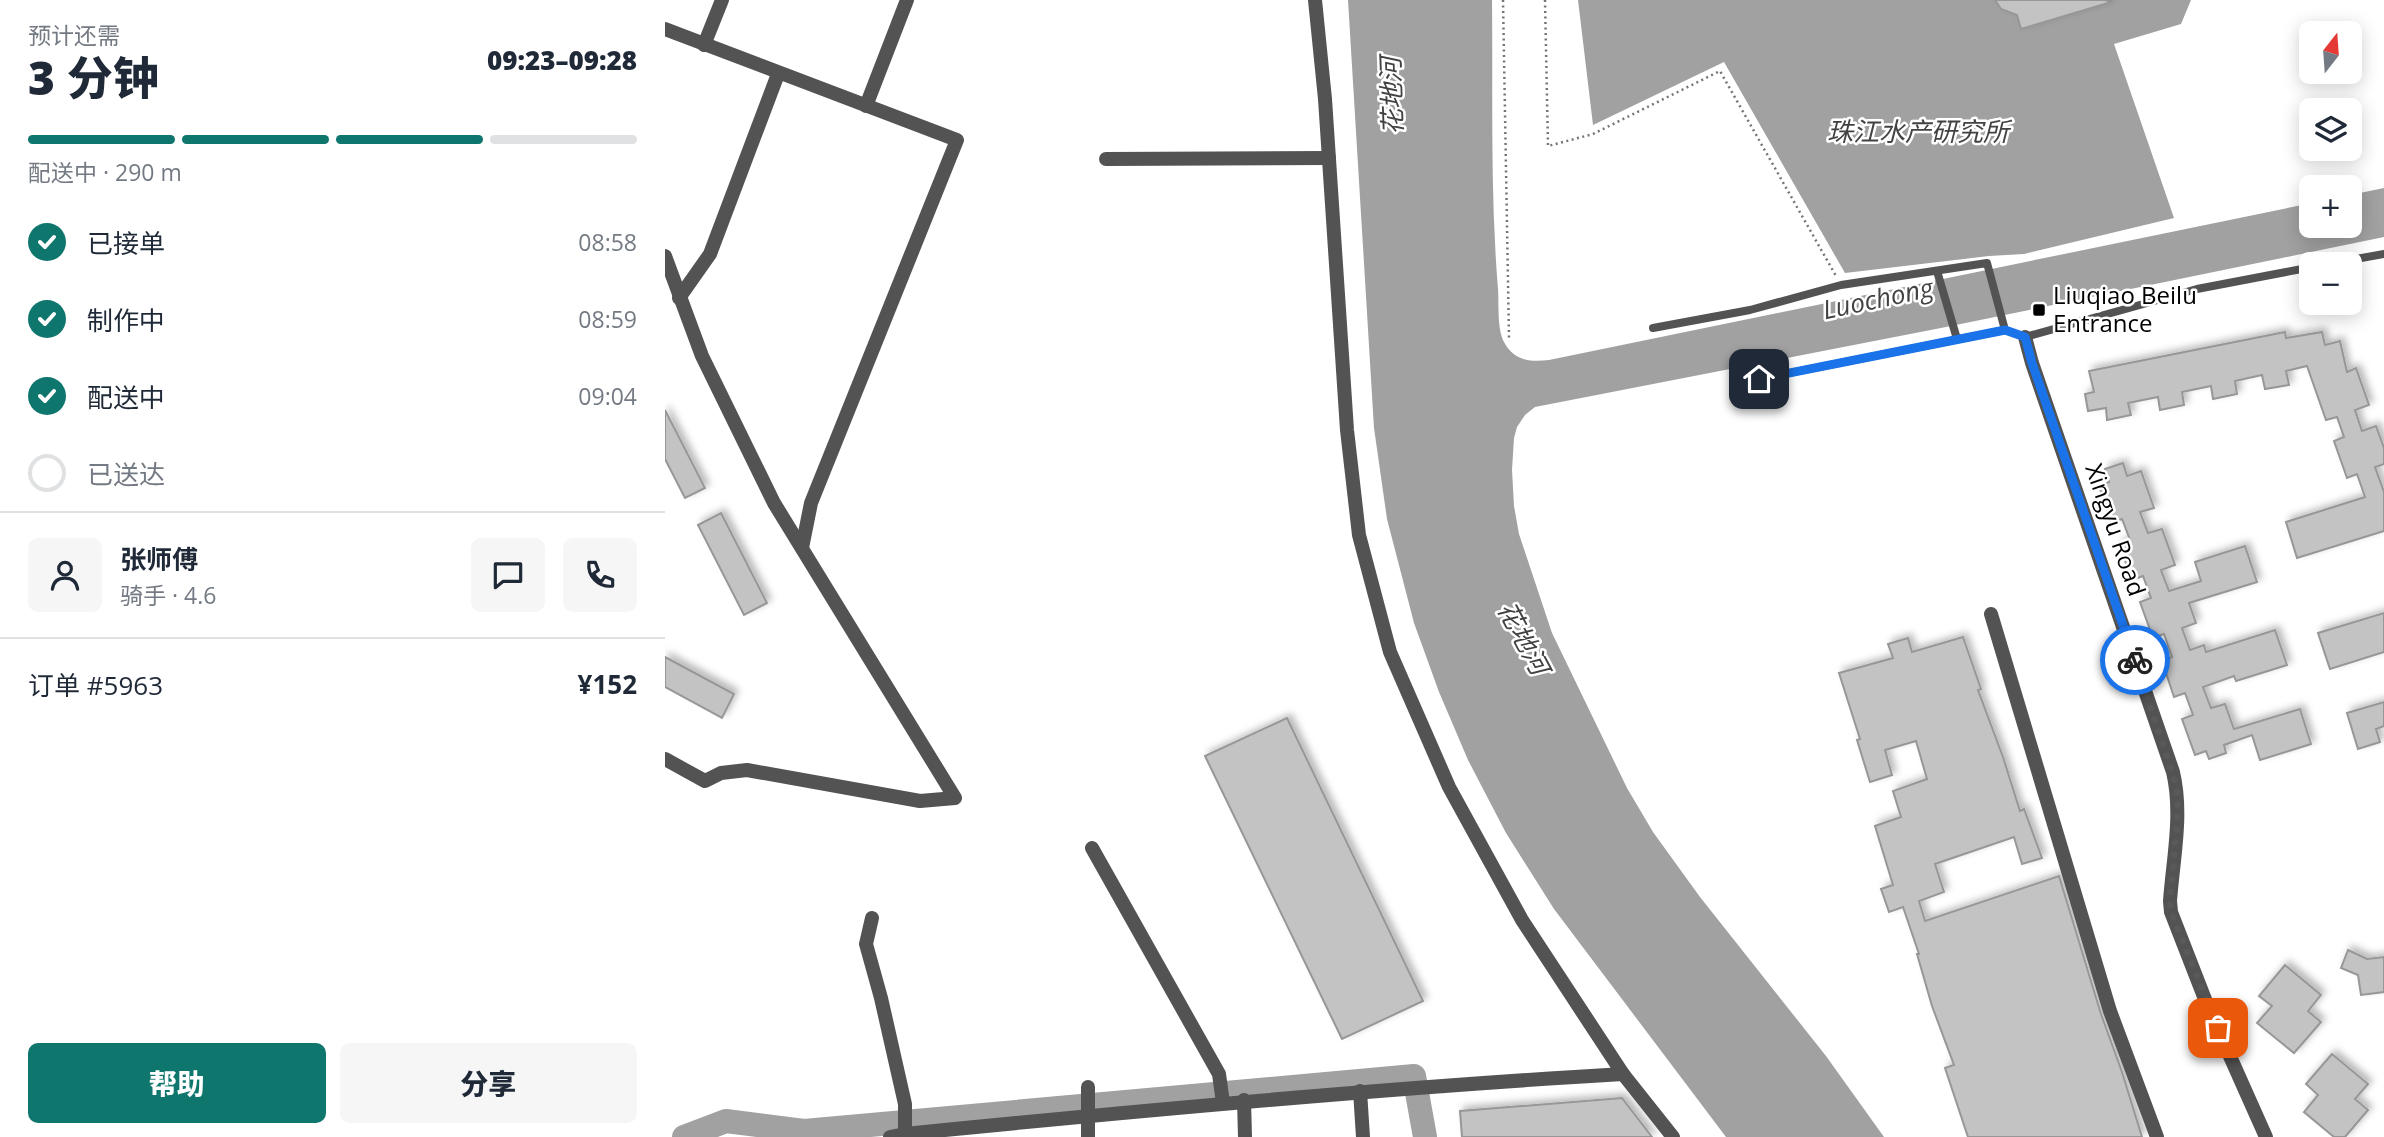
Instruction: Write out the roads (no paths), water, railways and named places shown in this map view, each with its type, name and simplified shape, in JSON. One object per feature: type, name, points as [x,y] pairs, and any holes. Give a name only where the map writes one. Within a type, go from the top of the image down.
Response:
[{"type":"street","points":[[704,45],[722,0]]},
{"type":"street","points":[[866,106],[907,0]]},
{"type":"street","points":[[1315,0],[1329,158],[1347,430],[1359,536],[1389,652],[1449,787],[1522,920],[1623,1074],[1674,1137]]},
{"type":"street","points":[[665,29],[957,140],[811,503],[802,548]]},
{"type":"street","points":[[679,298],[710,254],[778,74]]},
{"type":"street","points":[[1105,159],[1329,158]]},
{"type":"street","points":[[665,256],[702,356],[774,503],[955,799],[920,801],[747,770],[721,772],[705,781],[665,759]]},
{"type":"street","name":"Xingyu Road","points":[[2025,337],[2173,772],[2178,811],[2171,912],[2208,1007],[2266,1137]]},
{"type":"street","points":[[1991,614],[2110,1011],[2157,1137]]},
{"type":"street","points":[[1092,848],[1219,1074],[1223,1102]]},
{"type":"street","points":[[872,918],[866,944],[905,1104],[905,1135]]},
{"type":"street","points":[[890,1137],[1244,1100],[1623,1074]]},
{"type":"street","points":[[1088,1087],[1088,1137]]},
{"type":"street","points":[[1360,1091],[1363,1137]]},
{"type":"street","points":[[1244,1100],[1245,1137]]},
{"type":"lane","points":[[2362,258],[2384,254]]},
{"type":"lane","points":[[1653,328],[1750,310],[1841,285],[1987,263],[2005,330]]},
{"type":"lane","points":[[1759,379],[2005,330],[2025,337],[2197,289],[2299,269]]},
{"type":"lane","points":[[1937,271],[1958,339]]},
{"type":"water","points":[[1348,0],[1492,0],[1493,181],[1499,323],[1508,348],[1523,359],[1549,360],[2299,206],[2299,238],[2362,238],[2362,193],[2384,188],[2384,237],[2299,252],[2299,254],[1946,327],[1535,407],[1517,427],[1512,470],[1519,534],[1552,633],[1627,788],[1653,832],[1700,897],[1826,1056],[1884,1137],[1726,1137],[1554,909],[1506,833],[1468,760],[1439,692],[1414,623],[1387,519],[1374,428]]},
{"type":"water","name":"珠江水产研究所","points":[[1578,0],[2191,0],[2181,24],[2114,44],[2174,218],[2024,254],[1845,273],[1724,62],[1593,125]]},
{"type":"waterway","points":[[684,1137],[726,1121],[804,1131],[1414,1076],[1425,1137]]},
{"type":"place","name":"Liuqiao Beilu Entrance","points":[[2039,310]]},
{"type":"water label","name":"花地河","points":[[1392,96]]},
{"type":"water label","name":"Luochong","points":[[1878,299]]},
{"type":"water label","name":"花地河","points":[[1523,638]]}]
